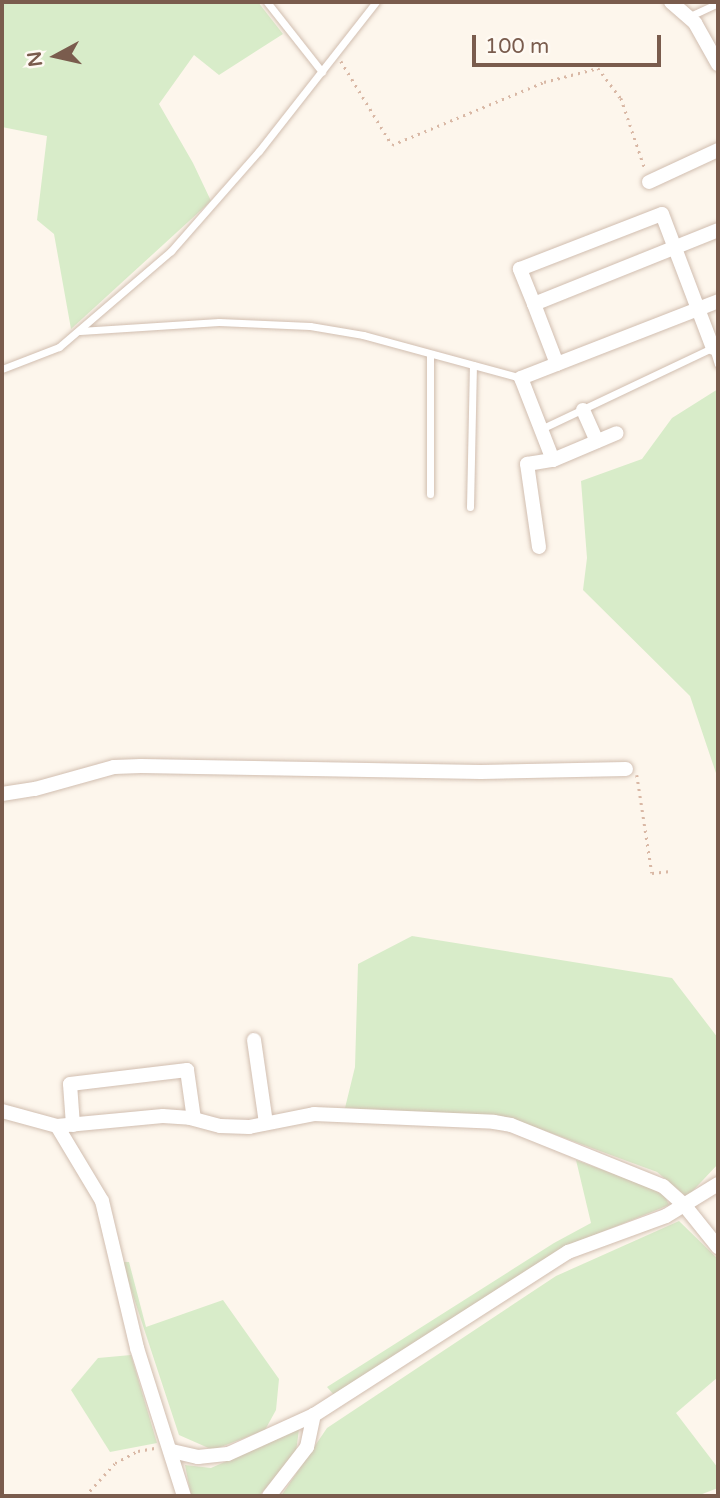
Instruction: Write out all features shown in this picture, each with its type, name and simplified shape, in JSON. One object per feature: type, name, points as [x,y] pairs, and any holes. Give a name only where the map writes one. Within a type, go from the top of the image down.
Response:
[{"type":"street","points":[[671,2],[713,49],[718,64]]},
{"type":"street","points":[[649,181],[718,150]]},
{"type":"street","points":[[557,364],[520,269],[662,214],[716,346]]},
{"type":"street","points":[[534,304],[718,230]]},
{"type":"street","points":[[553,460],[521,378],[718,301]]},
{"type":"street","points":[[583,410],[597,441]]},
{"type":"street","points":[[540,547],[527,464],[553,460],[617,433]]},
{"type":"street","points":[[2,794],[35,789],[114,767],[481,772],[626,769]]},
{"type":"street","points":[[254,1040],[266,1124]]},
{"type":"street","points":[[73,1125],[70,1084],[187,1070],[194,1119]]},
{"type":"street","points":[[2,1111],[57,1126],[163,1116],[194,1119],[220,1126],[266,1124],[314,1114],[511,1125],[663,1186],[685,1206],[718,1247]]},
{"type":"street","points":[[57,1126],[102,1201],[137,1348],[184,1496]]},
{"type":"street","points":[[170,1448],[198,1457],[228,1454],[314,1415],[568,1252],[685,1206],[718,1184]]},
{"type":"street","points":[[269,1496],[307,1447],[314,1415]]},
{"type":"lane","points":[[267,2],[322,72]]},
{"type":"lane","points":[[2,369],[47,354],[79,331],[171,251],[213,207],[376,2]]},
{"type":"lane","points":[[687,17],[718,3]]},
{"type":"lane","points":[[79,331],[219,322],[264,323],[363,335],[521,378]]},
{"type":"lane","points":[[541,429],[716,346],[718,364]]},
{"type":"lane","points":[[430,354],[430,494]]},
{"type":"lane","points":[[470,507],[473,365]]},
{"type":"path","points":[[336,52],[392,145],[544,82],[597,68],[621,98],[649,181]]},
{"type":"path","points":[[626,769],[635,767],[652,873],[671,871]]},
{"type":"path","points":[[85,1496],[115,1463],[127,1456],[170,1448]]},
{"type":"green space","points":[[2,2],[258,2],[283,34],[219,75],[194,55],[159,104],[211,201],[71,329],[54,234],[37,220],[47,136],[2,127]]},
{"type":"green space","points":[[718,389],[718,779],[690,696],[583,590],[587,558],[581,481],[642,459],[672,418]]},
{"type":"green space","points":[[412,936],[672,978],[718,1038],[718,1164],[687,1197],[657,1172],[507,1117],[345,1108],[355,1067],[358,964]]},
{"type":"green space","points":[[576,1160],[646,1186],[665,1196],[669,1205],[597,1234],[334,1395],[327,1387],[554,1243],[591,1223]]},
{"type":"green space","points":[[679,1221],[718,1259],[718,1377],[676,1413],[718,1468],[718,1488],[697,1496],[281,1496],[327,1428],[556,1276]]},
{"type":"green space","points":[[122,1262],[129,1262],[146,1327],[223,1300],[279,1379],[276,1410],[265,1430],[213,1450],[179,1435]]},
{"type":"green space","points":[[131,1355],[157,1443],[110,1452],[71,1390],[98,1358]]},
{"type":"green space","points":[[299,1429],[296,1452],[259,1496],[191,1496],[185,1465],[211,1468]]}]
